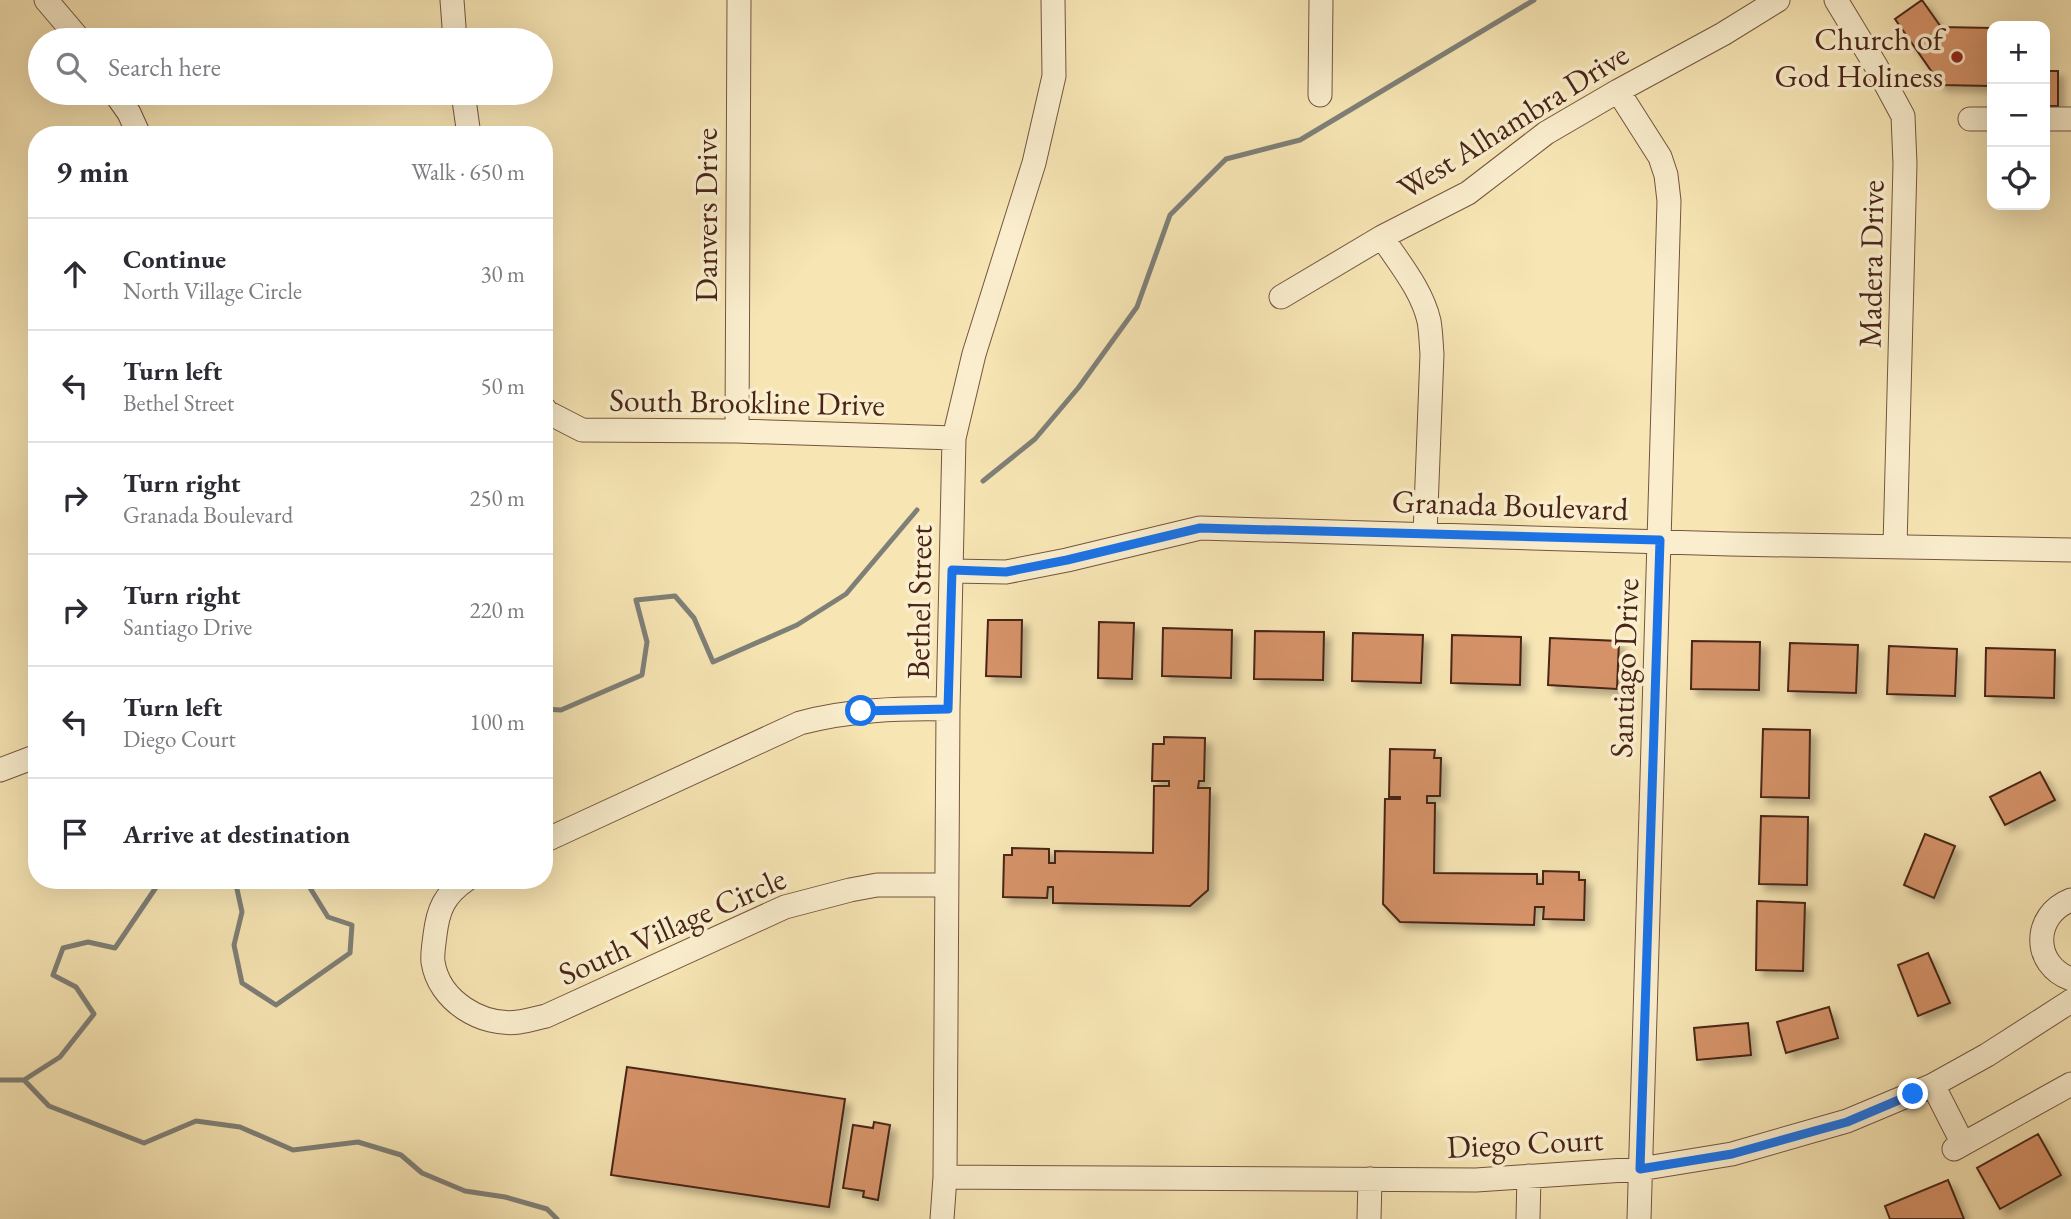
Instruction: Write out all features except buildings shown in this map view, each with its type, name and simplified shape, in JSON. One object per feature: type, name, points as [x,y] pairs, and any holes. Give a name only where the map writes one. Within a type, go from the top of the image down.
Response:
[{"type":"street","points":[[46,0],[70,28]]},
{"type":"street","points":[[452,0],[454,28]]},
{"type":"street","name":"Danvers Drive","points":[[737,431],[739,0]]},
{"type":"street","name":"Bethel Street","points":[[943,1219],[948,709],[954,438],[974,354],[1034,163],[1054,76],[1053,0]]},
{"type":"street","points":[[1320,95],[1321,0]]},
{"type":"street","name":"West Alhambra Drive","points":[[1282,297],[1382,237],[1468,193],[1546,133],[1723,34],[1778,0]]},
{"type":"street","name":"Madera Drive","points":[[1836,0],[1903,116],[1905,164],[1895,546]]},
{"type":"street","name":"Santiago Drive","points":[[1618,91],[1660,157],[1668,186],[1639,1219]]},
{"type":"street","points":[[123,105],[135,126]]},
{"type":"street","points":[[465,105],[468,126]]},
{"type":"street","points":[[2050,120],[2071,120]]},
{"type":"street","points":[[1382,237],[1421,301],[1431,334],[1425,534]]},
{"type":"street","name":"South Brookline Drive","points":[[553,415],[582,430],[737,431],[954,438]]},
{"type":"street","name":"Granada Boulevard","points":[[952,570],[1006,572],[1200,528],[1590,540],[2071,550]]},
{"type":"street","points":[[553,837],[800,723],[861,711],[948,709]]},
{"type":"street","points":[[2,764],[28,759]]},
{"type":"street","name":"South Village Circle","points":[[454,889],[442,904],[437,922],[433,960],[438,981],[456,1003],[471,1013],[494,1021],[517,1023],[546,1016],[785,907],[877,885],[946,885]]},
{"type":"street","points":[[2071,900],[2059,905],[2051,913],[2041,936],[2042,950],[2048,962],[2057,972],[2071,979]]},
{"type":"street","name":"Diego Court","points":[[945,1177],[1476,1180],[1640,1169],[1732,1154],[1847,1122],[1933,1085],[1987,1055],[2071,1001]]},
{"type":"street","points":[[1933,1085],[1958,1147],[2071,1084]]},
{"type":"street","points":[[1528,1219],[1529,1176]]},
{"type":"street","points":[[1369,1219],[1370,1179]]},
{"type":"waterway","points":[[983,481],[1035,439],[1079,387],[1137,307],[1170,215],[1226,159],[1300,140],[1534,0]]},
{"type":"waterway","points":[[553,710],[561,710],[642,675],[647,642],[636,600],[675,596],[694,618],[713,662],[797,625],[846,594],[917,510]]},
{"type":"waterway","points":[[24,1080],[60,1057],[94,1014],[76,987],[53,975],[63,948],[88,942],[115,948],[155,889]]},
{"type":"waterway","points":[[237,889],[242,912],[234,945],[242,983],[276,1005],[350,953],[352,925],[328,917],[311,889]]},
{"type":"waterway","points":[[0,1080],[24,1080],[49,1106],[144,1143],[196,1121],[240,1127],[293,1150],[358,1142],[401,1155],[422,1173],[465,1191],[505,1197],[547,1209],[557,1219]]},
{"type":"place","name":"Church of God Holiness","points":[[1957,57]]},
{"type":"route","points":[[861,711],[948,709],[952,570],[1006,572],[1200,528],[1660,540],[1640,1169],[1732,1154],[1847,1122],[1913,1094]]}]
